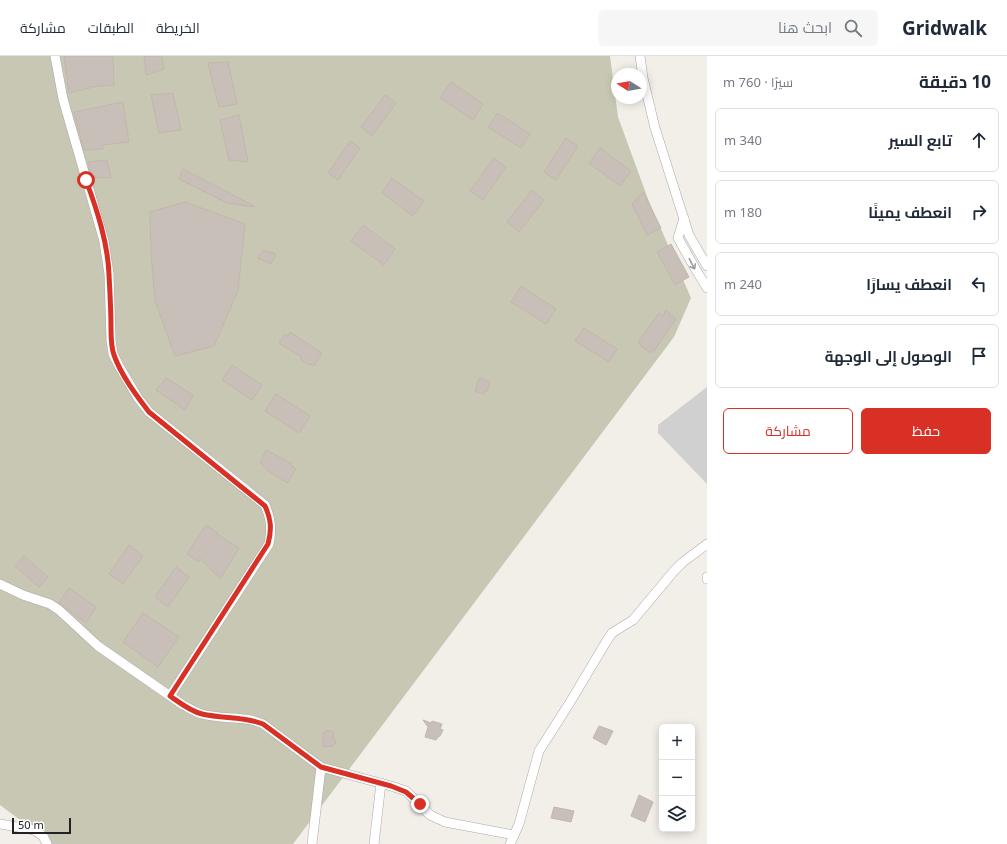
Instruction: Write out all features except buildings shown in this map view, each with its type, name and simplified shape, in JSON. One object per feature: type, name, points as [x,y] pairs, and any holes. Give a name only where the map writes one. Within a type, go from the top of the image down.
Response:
[{"type":"street","points":[[55,56],[63,100],[104,241],[109,274],[111,340],[113,354],[138,398],[149,412],[265,506],[270,517],[271,533],[268,544],[170,696]]},
{"type":"street","points":[[640,56],[643,78],[655,128],[689,235],[707,266]]},
{"type":"street","points":[[684,218],[678,238],[707,288]]},
{"type":"street","points":[[0,584],[23,595],[50,604],[59,610],[98,646],[182,705],[203,714],[246,718],[263,724],[321,767],[381,783],[406,792],[430,815],[445,822],[512,840],[519,824],[539,751],[570,704],[606,642],[612,633],[633,620],[683,562],[707,544]]},
{"type":"street","points":[[312,844],[321,767]]},
{"type":"street","points":[[374,844],[381,783]]},
{"type":"street","points":[[0,824],[34,830],[43,836],[48,844]]},
{"type":"shaded area","points":[[0,56],[610,56],[612,68],[611,104],[616,104],[618,117],[648,199],[691,298],[674,337],[293,844],[52,844],[0,805]]},
{"type":"shaded area","points":[[707,387],[707,484],[658,433],[658,425]]},
{"type":"route","points":[[86,180],[104,241],[109,274],[111,340],[113,354],[119,366],[138,398],[149,412],[265,506],[270,517],[271,533],[268,544],[170,696],[182,705],[203,714],[254,720],[263,724],[321,767],[391,786],[406,792],[420,804]]}]
